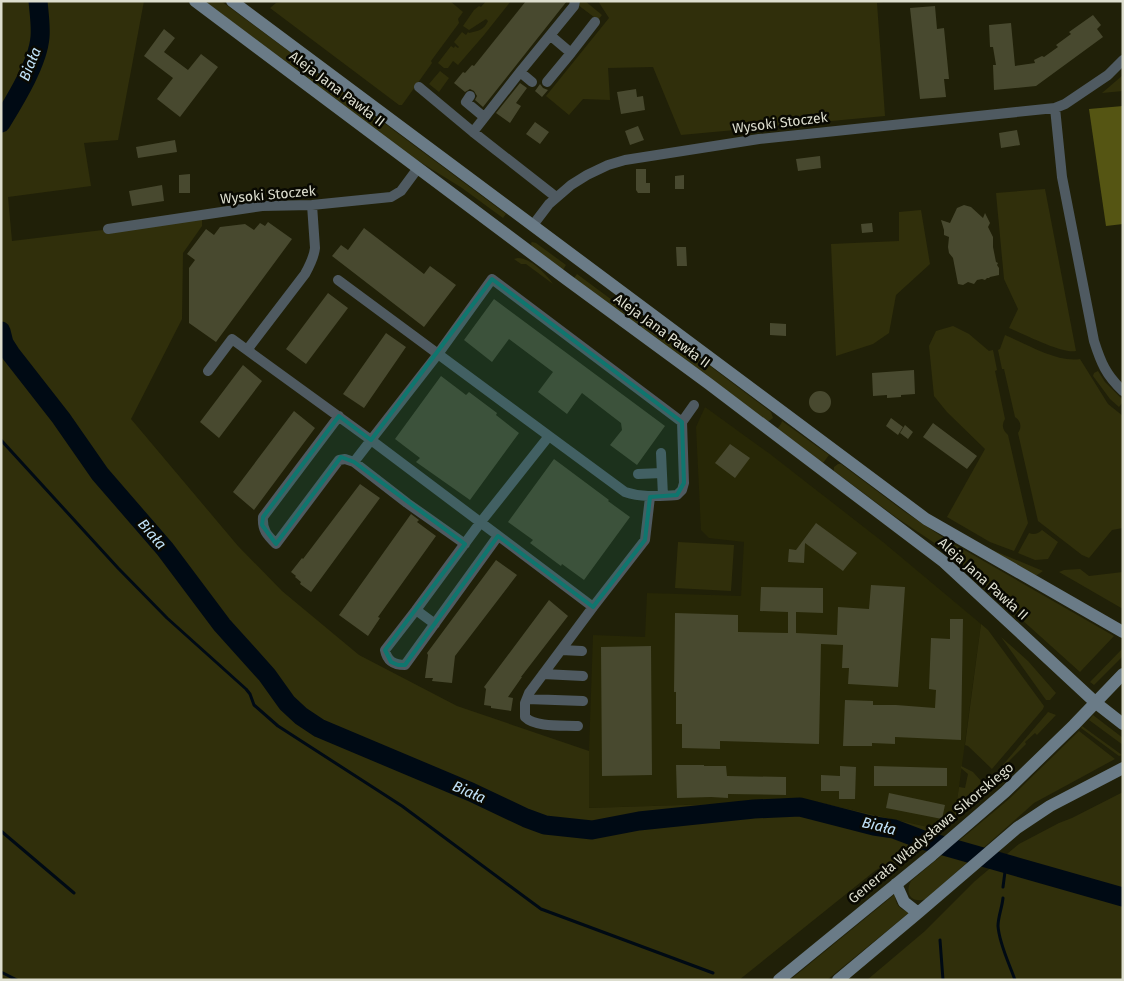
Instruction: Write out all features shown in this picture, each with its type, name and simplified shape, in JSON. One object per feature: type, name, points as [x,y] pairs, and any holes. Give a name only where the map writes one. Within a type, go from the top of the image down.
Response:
[{"type":"main road","name":"Aleja Jana Pawła II","points":[[194,1],[709,384],[944,562],[1096,702],[1123,724]]},
{"type":"main road","name":"Aleja Jana Pawła II","points":[[232,1],[926,519],[1123,632]]},
{"type":"main road","points":[[298,79],[311,60]]},
{"type":"main road","points":[[518,242],[533,226]]},
{"type":"main road","points":[[566,279],[580,261]]},
{"type":"main road","name":"Generała Władysława Sikorskiego","points":[[779,980],[932,855],[1012,785],[1123,674]]},
{"type":"main road","points":[[838,980],[1017,828],[1050,806],[1123,768]]},
{"type":"main road","points":[[896,884],[904,902],[918,913]]},
{"type":"street","points":[[472,132],[551,36],[574,6],[575,1]]},
{"type":"street","points":[[547,82],[595,22]]},
{"type":"street","points":[[551,36],[571,52]]},
{"type":"street","points":[[1123,60],[1108,75],[1065,104],[1055,108],[1062,177],[1094,341],[1102,365],[1110,378],[1123,391]]},
{"type":"street","points":[[520,72],[532,82]]},
{"type":"street","points":[[419,87],[472,132],[556,197]]},
{"type":"street","points":[[470,96],[466,102],[484,117]]},
{"type":"street","name":"Wysoki Stoczek","points":[[533,226],[549,204],[571,185],[608,165],[643,157],[759,139],[1055,108]]},
{"type":"street","name":"Wysoki Stoczek","points":[[108,229],[262,206],[312,205],[391,197],[402,191],[418,168]]},
{"type":"street","points":[[248,350],[310,265],[315,248],[312,205]]},
{"type":"street","points":[[354,462],[438,354],[492,279],[682,422]]},
{"type":"street","points":[[338,280],[625,492],[650,497],[678,495],[682,490],[684,483],[682,422],[694,405]]},
{"type":"street","points":[[208,371],[232,339],[372,440],[593,607]]},
{"type":"street","points":[[339,416],[263,517],[262,525],[268,536],[276,544],[339,460],[345,459],[354,462],[465,544]]},
{"type":"street","points":[[498,536],[405,665],[391,662],[386,656],[385,650],[480,523],[549,436]]},
{"type":"street","points":[[661,453],[663,496]]},
{"type":"street","points":[[638,474],[662,473]]},
{"type":"street","points":[[578,726],[531,722],[525,717],[524,712],[527,699],[529,693],[543,674],[645,540],[650,497]]},
{"type":"street","points":[[416,610],[435,624]]},
{"type":"street","points":[[561,650],[582,651]]},
{"type":"street","points":[[543,674],[583,676]]},
{"type":"street","points":[[527,699],[582,701]]},
{"type":"highlighted area","points":[[492,279],[682,422],[684,483],[677,495],[650,497],[645,540],[593,607],[498,536],[405,665],[398,665],[391,662],[385,650],[465,544],[354,462],[341,457],[276,544],[262,525],[263,517],[339,416],[371,440]]},
{"type":"shaded area","points":[[1,1],[144,1],[118,140],[84,143],[91,186],[8,197],[12,241],[202,218],[202,226],[183,253],[182,319],[131,419],[238,546],[282,591],[359,655],[457,706],[589,751],[589,808],[813,801],[941,830],[897,863],[889,863],[876,870],[739,980],[1,980]]},
{"type":"shaded area","points":[[204,1],[221,1],[294,55],[300,64],[299,68],[297,70]]},
{"type":"shaded area","points":[[288,1],[450,1],[463,12],[458,19],[459,23],[431,61],[432,63],[402,105],[399,105],[270,8],[276,3]]},
{"type":"shaded area","points":[[486,1],[511,1],[458,65],[453,61],[448,68],[444,68],[438,63],[451,46],[454,48],[455,46],[459,47],[454,42],[462,32],[466,35],[468,32],[480,30],[485,26],[488,21],[486,19],[469,30],[463,26],[474,10],[479,6],[481,7]]},
{"type":"shaded area","points":[[581,1],[585,1],[602,15],[598,20],[578,5]]},
{"type":"shaded area","points":[[598,1],[890,1],[877,3],[885,116],[681,135],[653,67],[608,68],[610,100],[583,99],[569,115],[546,96],[609,18]]},
{"type":"shaded area","points":[[313,70],[506,214],[503,218],[462,188],[412,157],[307,78]]},
{"type":"shaded area","points":[[440,71],[449,78],[439,92],[429,84]]},
{"type":"shaded area","points":[[1123,75],[1123,91],[1102,93]]},
{"type":"shaded area","points":[[1123,106],[1123,224],[1106,226],[1089,109]]},
{"type":"shaded area","points":[[1045,189],[1076,351],[1053,347],[1009,328],[1018,309],[1004,279],[996,193]]},
{"type":"shaded area","points":[[921,210],[930,264],[896,295],[889,333],[873,344],[836,356],[831,244],[899,241],[899,212]]},
{"type":"shaded area","points":[[532,242],[566,265],[563,270],[532,246]]},
{"type":"shaded area","points":[[518,258],[533,264],[553,284],[526,264],[521,264],[514,259]]},
{"type":"shaded area","points":[[577,274],[651,329],[698,357],[771,412],[773,418],[766,421],[574,278]]},
{"type":"shaded area","points":[[953,326],[969,334],[989,351],[993,350],[997,370],[995,371],[1005,419],[1003,428],[1008,435],[1028,523],[1014,551],[990,542],[947,517],[985,449],[947,412],[934,396],[929,346],[936,331]]},
{"type":"shaded area","points":[[1005,335],[1052,356],[1080,359],[1108,404],[1123,416],[1123,528],[1112,530],[1089,558],[1082,555],[1038,521],[1018,433],[1020,424],[1019,420],[1015,417],[998,350]]},
{"type":"shaded area","points":[[1098,371],[1105,382],[1123,400],[1119,407],[1110,399],[1093,376]]},
{"type":"shaded area","points":[[705,407],[770,454],[883,542],[981,624],[954,820],[941,830],[813,801],[588,808],[593,635],[645,637],[647,593],[741,596],[744,542],[709,538],[701,530],[696,427]]},
{"type":"shaded area","points":[[782,421],[829,455],[823,463],[777,429]]},
{"type":"shaded area","points":[[841,464],[905,512],[947,540],[1114,636],[1080,672],[942,548],[897,518],[834,471],[834,467]]},
{"type":"shaded area","points":[[1042,530],[1058,542],[1048,559],[1035,560],[1018,553],[1029,533],[1036,534]]},
{"type":"shaded area","points":[[678,542],[734,545],[731,591],[675,588]]},
{"type":"shaded area","points":[[985,547],[1043,571],[1033,575]]},
{"type":"shaded area","points":[[1080,569],[1089,576],[1123,572],[1123,609],[1059,572]]},
{"type":"shaded area","points":[[981,624],[988,630],[1044,706],[992,769],[965,745]]},
{"type":"shaded area","points":[[1001,637],[1028,661],[1056,693],[1050,700],[1046,700]]},
{"type":"shaded area","points":[[1123,648],[1123,656],[1094,685],[1090,682]]},
{"type":"shaded area","points":[[1048,712],[1056,715],[1037,735],[1035,733],[1025,742],[1026,744],[996,773]]},
{"type":"shaded area","points":[[1093,715],[1123,738],[1123,745],[1089,720]]},
{"type":"shaded area","points":[[1082,726],[1122,755],[1119,756],[1081,728]]},
{"type":"shaded area","points":[[1079,731],[1115,759],[1034,803],[926,899],[917,900],[911,897],[908,890],[911,881],[1009,799]]},
{"type":"shaded area","points":[[961,766],[973,772],[982,782],[974,790],[971,802],[954,820],[959,787],[965,788],[968,774]]},
{"type":"shaded area","points":[[1123,792],[1123,980],[867,980],[925,931],[975,881],[1019,844]]},
{"type":"shaded area","points":[[895,894],[899,906],[903,910],[910,912],[827,980],[790,980]]},
{"type":"building","points":[[526,1],[567,1],[483,107],[475,100],[477,96],[474,91],[470,89],[465,92],[454,83],[463,72],[465,73],[472,65],[474,66]]},
{"type":"building","points":[[935,6],[937,29],[944,28],[949,79],[944,79],[946,97],[920,99],[910,8]]},
{"type":"building","points":[[1093,15],[1101,25],[1097,29],[1103,37],[1036,86],[994,90],[993,65],[996,65],[993,47],[990,47],[989,25],[1011,23],[1015,66],[1035,63],[1034,60],[1042,56],[1044,57],[1058,47],[1056,45],[1071,34],[1069,32]]},
{"type":"building","points":[[164,29],[175,38],[164,52],[188,70],[201,54],[218,67],[180,117],[157,99],[173,78],[144,56]]},
{"type":"building","points":[[520,83],[527,88],[516,103],[521,106],[510,123],[496,113]]},
{"type":"building","points":[[540,84],[548,90],[542,97],[535,91]]},
{"type":"building","points":[[636,89],[637,97],[643,96],[645,110],[621,114],[617,92]]},
{"type":"building","points":[[535,122],[549,132],[540,144],[526,134]]},
{"type":"building","points":[[638,126],[644,140],[630,145],[625,131]]},
{"type":"building","points":[[1017,130],[1020,145],[1001,148],[999,133]]},
{"type":"building","points":[[175,140],[177,152],[138,158],[136,147]]},
{"type":"building","points":[[820,156],[821,168],[798,171],[796,159]]},
{"type":"building","points":[[636,169],[646,169],[646,183],[650,183],[650,193],[638,193],[636,190]]},
{"type":"building","points":[[190,174],[190,193],[179,193],[179,175]]},
{"type":"building","points":[[684,175],[684,189],[675,189],[675,176]]},
{"type":"building","points":[[162,185],[164,201],[132,206],[129,191]]},
{"type":"building","points":[[964,205],[971,207],[983,218],[985,213],[990,223],[988,227],[993,237],[993,247],[996,262],[998,263],[999,275],[985,280],[977,280],[974,284],[968,282],[963,285],[958,284],[953,258],[949,253],[949,237],[944,235],[941,220],[950,223],[957,208]]},
{"type":"building","points":[[268,222],[292,239],[216,342],[189,323],[189,268],[195,260],[187,254],[206,229],[214,235],[220,227],[245,224],[254,230],[260,223],[265,226]]},
{"type":"building","points":[[872,223],[873,232],[862,233],[861,224]]},
{"type":"building","points":[[364,228],[424,274],[430,266],[456,285],[424,327],[332,256],[341,245],[348,250]]},
{"type":"building","points":[[676,247],[686,247],[687,266],[677,266]]},
{"type":"building","points":[[328,293],[348,308],[306,364],[286,349]]},
{"type":"building","points":[[494,299],[665,426],[637,465],[610,445],[622,430],[621,423],[582,393],[567,414],[538,392],[553,372],[509,339],[492,362],[464,340]]},
{"type":"building","points":[[770,323],[786,324],[786,336],[770,335]]},
{"type":"building","points":[[386,333],[406,347],[364,408],[343,394]]},
{"type":"building","points":[[243,365],[262,381],[219,438],[200,422]]},
{"type":"building","points":[[914,370],[915,394],[887,398],[887,395],[873,396],[872,373]]},
{"type":"building","points":[[441,376],[466,395],[469,392],[497,413],[496,415],[519,433],[470,500],[416,462],[420,458],[395,439]]},
{"type":"building","points":[[820,391],[828,394],[831,402],[828,410],[820,413],[812,410],[809,402],[812,394]]},
{"type":"building","points":[[294,411],[315,428],[254,510],[233,492]]},
{"type":"building","points":[[891,418],[903,427],[898,435],[886,426]]},
{"type":"building","points":[[933,423],[977,456],[967,469],[923,437]]},
{"type":"building","points":[[905,425],[913,432],[908,439],[900,433]]},
{"type":"building","points":[[730,444],[750,458],[735,478],[715,463]]},
{"type":"building","points":[[554,459],[630,517],[584,580],[530,543],[533,540],[508,522]]},
{"type":"building","points":[[360,484],[380,498],[311,592],[300,584],[301,582],[291,572]]},
{"type":"building","points":[[411,514],[419,520],[417,522],[436,536],[378,617],[380,618],[368,636],[339,615]]},
{"type":"building","points":[[816,523],[857,553],[843,571],[805,543],[804,563],[788,562],[789,549],[796,550]]},
{"type":"building","points":[[496,560],[517,575],[455,656],[452,683],[432,681],[433,678],[425,678],[427,653]]},
{"type":"building","points":[[871,585],[905,587],[898,687],[848,684],[849,668],[842,668],[843,645],[821,644],[819,744],[720,741],[720,749],[682,748],[682,724],[676,724],[676,692],[674,692],[675,613],[738,615],[738,632],[788,633],[788,612],[760,611],[761,587],[823,588],[823,613],[796,612],[796,633],[837,635],[838,607],[869,609]]},
{"type":"building","points":[[549,600],[568,616],[508,697],[513,698],[511,711],[484,705],[486,689],[484,687]]},
{"type":"building","points":[[950,619],[963,619],[961,740],[895,737],[895,744],[872,743],[872,746],[843,746],[845,700],[873,701],[873,705],[935,708],[936,690],[929,689],[931,638],[950,639]]},
{"type":"building","points":[[651,646],[652,775],[602,776],[601,647]]},
{"type":"building","points":[[676,765],[726,766],[727,776],[786,777],[786,795],[728,794],[728,798],[677,798]]},
{"type":"building","points":[[840,766],[856,767],[855,799],[839,799],[839,791],[821,791],[821,775],[840,776]]},
{"type":"building","points":[[874,766],[947,768],[947,786],[874,786]]},
{"type":"building","points":[[889,793],[945,805],[942,819],[886,808]]},
{"type":"waterway","name":"Biała","points":[[1,123],[13,104],[35,58],[40,32],[38,1]]},
{"type":"waterway","name":"Biała","points":[[1,331],[4,343],[11,354],[61,418],[100,474],[165,549],[222,625],[267,675],[287,703],[301,716],[319,728],[545,825],[592,830],[639,821],[754,809],[800,807],[874,826],[894,829],[923,840],[1123,897]]},
{"type":"waterway","points":[[1,440],[118,568],[167,618],[246,689],[254,705],[278,726],[402,806],[541,909],[713,973]]},
{"type":"waterway","points":[[1,831],[74,893]]},
{"type":"waterway","points":[[1003,887],[1006,864]]},
{"type":"waterway","points":[[1003,898],[998,923],[999,933],[1015,980]]},
{"type":"waterway","points":[[940,940],[943,980]]},
{"type":"waterway","points":[[1,972],[17,980]]}]
